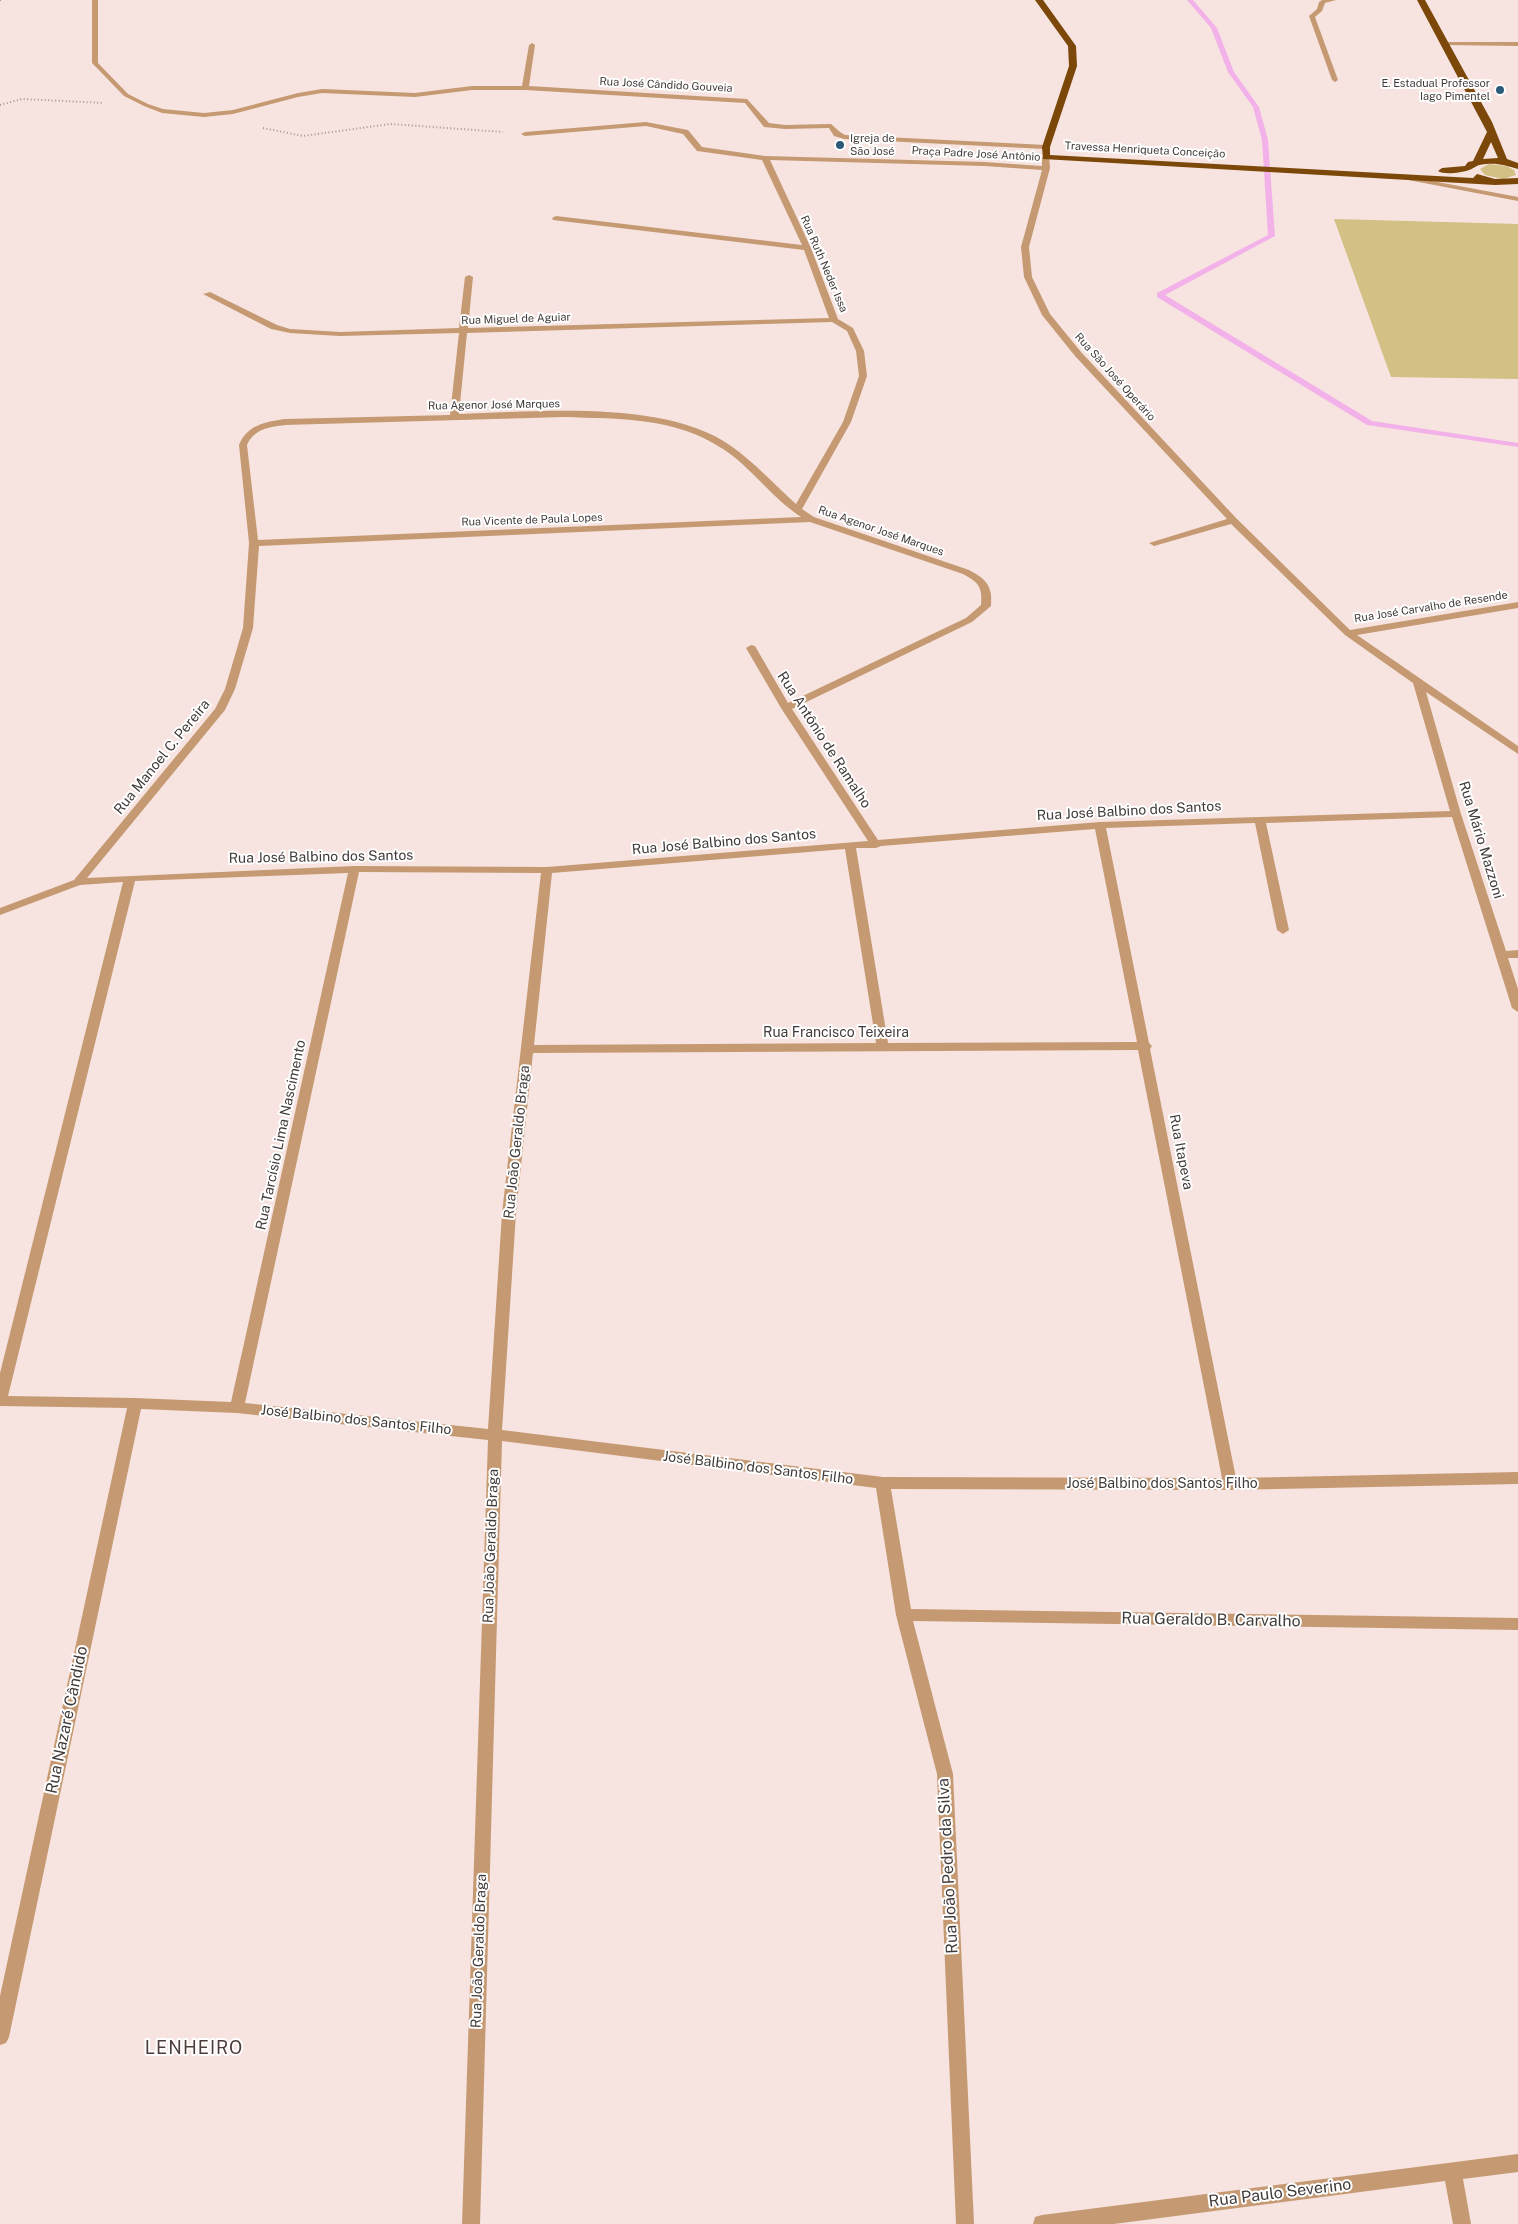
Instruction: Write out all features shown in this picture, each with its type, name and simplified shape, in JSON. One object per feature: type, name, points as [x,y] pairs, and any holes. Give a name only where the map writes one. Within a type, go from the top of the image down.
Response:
[{"type":"highway","name":"Rua São José Operário","points":[[1039,0],[1072,46],[1074,55],[1073,66],[1046,147],[1046,157]]},
{"type":"highway","points":[[1421,0],[1492,131],[1513,163]]},
{"type":"highway","points":[[1411,176],[1468,168],[1477,162],[1492,131]]},
{"type":"highway","name":"Travessa Henriqueta Conceição","points":[[1046,157],[1411,176]]},
{"type":"highway","points":[[1477,162],[1513,163]]},
{"type":"highway","points":[[1468,168],[1472,175],[1486,181]]},
{"type":"highway","points":[[1411,176],[1503,183],[1518,182]]},
{"type":"street","name":"Rua José Cândido Gouveia","points":[[95,0],[95,63],[126,95],[162,111],[204,115],[233,112],[298,95],[322,91],[415,95],[472,88],[525,88],[747,101],[767,124],[785,127],[831,126],[837,134],[844,137]]},
{"type":"street","points":[[1333,0],[1322,2],[1320,10],[1312,16],[1335,80]]},
{"type":"street","points":[[1446,44],[1518,44]]},
{"type":"street","points":[[525,88],[532,45]]},
{"type":"street","name":"Praça Padre José Antônio","points":[[525,134],[646,124],[685,132],[700,149],[765,158],[984,164],[1046,168]]},
{"type":"street","name":"Travessa Henriqueta Conceição","points":[[844,137],[988,142],[1046,147]]},
{"type":"street","name":"Rua São José Operário","points":[[1046,157],[1046,168],[1025,247],[1028,277],[1046,315],[1078,354],[1233,520],[1348,633],[1417,679],[1518,751]]},
{"type":"street","name":"Rua Ruth Neder Issa","points":[[765,158],[806,248],[834,320],[850,330],[860,351],[863,376],[847,422],[797,510]]},
{"type":"street","points":[[1391,174],[1450,187],[1518,198]]},
{"type":"street","points":[[556,218],[806,248]]},
{"type":"street","points":[[454,417],[469,277]]},
{"type":"street","name":"Rua Miguel de Aguiar","points":[[207,294],[274,326],[290,331],[340,334],[464,332],[834,320]]},
{"type":"street","name":"Rua Agenor José Marques","points":[[251,431],[268,424],[284,422],[454,417],[604,415],[641,417],[670,422],[697,432],[727,447],[797,510],[811,519],[966,572],[983,581],[988,592],[986,606],[969,620],[786,708]]},
{"type":"street","name":"Rua Manoel C. Pereira","points":[[78,882],[220,710],[236,675],[248,628],[254,543],[244,445],[245,438],[251,431]]},
{"type":"street","name":"Rua Vicente de Paula Lopes","points":[[254,543],[811,519]]},
{"type":"street","points":[[1154,543],[1233,520]]},
{"type":"street","name":"Rua José Carvalho de Resende","points":[[1348,633],[1518,605]]},
{"type":"street","name":"Rua Antônio de Ramalho","points":[[751,648],[786,708],[876,845]]},
{"type":"street","name":"Rua Mário Mazzoni","points":[[1417,679],[1456,814],[1518,1008]]},
{"type":"street","name":"Rua José Balbino dos Santos","points":[[0,912],[78,882],[130,878],[354,869],[547,870],[876,845],[1100,825],[1456,814]]},
{"type":"street","points":[[1260,821],[1282,930]]},
{"type":"street","name":"Rua Itapeva","points":[[1100,825],[1146,1046],[1230,1484]]},
{"type":"street","points":[[850,847],[883,1048]]},
{"type":"street","name":"Rua Tarcísio Lima Nascimento","points":[[237,1408],[354,869]]},
{"type":"street","name":"Rua João Geraldo Braga","points":[[471,2224],[495,1435],[509,1213],[547,870]]},
{"type":"street","points":[[0,1401],[130,878]]},
{"type":"street","points":[[1501,955],[1518,954]]},
{"type":"street","name":"Rua Francisco Teixeira","points":[[526,1049],[1146,1046]]},
{"type":"street","name":"José Balbino dos Santos Filho","points":[[0,1401],[135,1403],[237,1408],[495,1435],[883,1483],[1230,1484],[1518,1478]]},
{"type":"street","name":"Rua Nazaré Cândido","points":[[0,2037],[135,1403]]},
{"type":"street","name":"Rua João Pedro da Silva","points":[[883,1483],[904,1615],[945,1774],[966,2224]]},
{"type":"street","name":"Rua Geraldo B. Carvalho","points":[[904,1615],[1518,1624]]},
{"type":"street","name":"Rua Paulo Severino","points":[[1042,2224],[1518,2162]]},
{"type":"street","points":[[1452,2171],[1462,2224]]},
{"type":"path","points":[[0,105],[22,99],[146,105]]},
{"type":"path","points":[[258,127],[303,136],[390,124],[525,134]]},
{"type":"shaded area","points":[[1489,164],[1506,166],[1514,170],[1516,175],[1503,179],[1485,175],[1480,169]]},
{"type":"shaded area","points":[[1334,219],[1518,224],[1518,379],[1391,377]]},
{"type":"waterway","points":[[1190,0],[1214,28],[1231,72],[1256,107],[1265,140],[1272,236],[1160,295],[1370,423],[1518,445]]},
{"type":"place","name":"E. Estadual Professor Iago Pimentel","points":[[1500,90]]},
{"type":"place","name":"Igreja de São José","points":[[840,145]]},
{"type":"district","name":"LENHEIRO","points":[[194,2048]]}]
